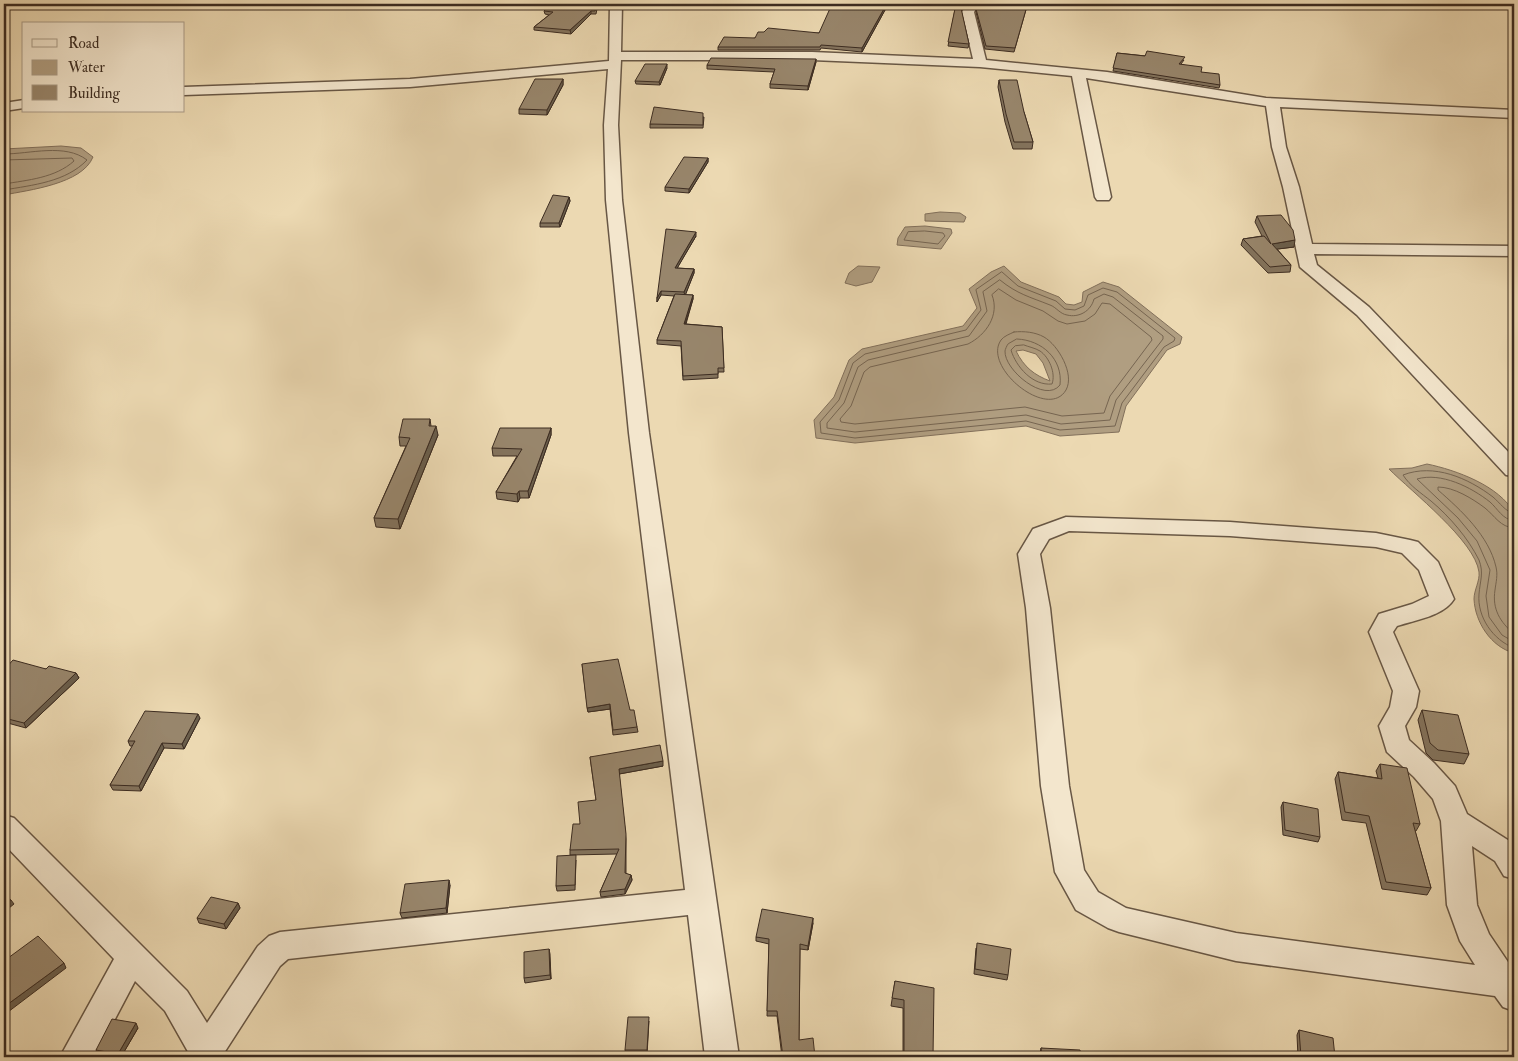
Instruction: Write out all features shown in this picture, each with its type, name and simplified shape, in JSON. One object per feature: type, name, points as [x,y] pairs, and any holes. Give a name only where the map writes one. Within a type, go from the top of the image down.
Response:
[{"type":"street","points":[[616,4],[611,125],[616,218],[639,433],[722,1057]]},
{"type":"street","points":[[973,4],[968,12],[980,63]]},
{"type":"street","points":[[185,91],[260,87],[379,85],[458,80],[615,60],[812,56],[980,63],[1078,73],[1273,103],[1514,114]]},
{"type":"street","points":[[1078,73],[1103,197]]},
{"type":"street","points":[[1273,103],[1279,147],[1309,267],[1363,311],[1514,470]]},
{"type":"street","points":[[4,107],[22,104]]},
{"type":"street","points":[[1305,249],[1514,251]]},
{"type":"street","points":[[1066,524],[1105,524],[1230,529],[1357,538],[1410,547],[1430,567],[1442,599],[1421,610],[1388,620],[1381,632],[1406,691],[1403,707],[1392,726],[1397,745],[1424,770],[1445,794],[1454,821],[1462,905],[1476,941],[1510,990],[1236,947],[1119,920],[1087,901],[1070,872],[1055,786],[1038,608],[1029,554],[1041,534],[1066,524]]},
{"type":"street","points":[[1454,821],[1505,853],[1514,867]]},
{"type":"street","points":[[4,826],[176,1001],[208,1055],[269,956],[280,946],[701,901]]},
{"type":"street","points":[[78,1057],[132,956]]},
{"type":"water","points":[[61,146],[81,148],[93,157],[78,174],[67,180],[40,188],[4,195],[4,149]]},
{"type":"water","points":[[940,212],[960,213],[966,217],[964,222],[925,221],[925,214]]},
{"type":"water","points":[[925,226],[951,229],[952,233],[941,249],[897,245],[898,238],[905,227]]},
{"type":"water","points":[[858,266],[880,267],[872,282],[856,286],[845,283],[849,273]]},
{"type":"water","points":[[1004,266],[1021,282],[1059,297],[1066,304],[1074,305],[1082,302],[1083,292],[1103,282],[1119,287],[1182,337],[1180,344],[1167,350],[1126,406],[1119,432],[1060,436],[1026,426],[855,443],[816,438],[814,420],[834,397],[849,360],[862,349],[963,326],[977,308],[969,289],[991,272]],"holes":[[[1023,350],[1036,354],[1043,363],[1050,381],[1030,370],[1022,362],[1016,351]]]},
{"type":"water","points":[[1427,464],[1451,470],[1488,487],[1507,503],[1514,513],[1514,653],[1498,645],[1481,625],[1477,616],[1474,599],[1479,572],[1475,560],[1466,546],[1441,518],[1389,469],[1412,468]]},
{"type":"building","points":[[551,4],[597,4],[595,11],[591,11],[570,30],[534,27],[553,12],[544,11]]},
{"type":"building","points":[[832,4],[885,7],[862,48],[821,45],[820,47],[718,47],[724,37],[755,38],[758,32],[764,32],[768,28],[819,33]]},
{"type":"building","points":[[956,4],[964,4],[961,8],[969,44],[948,42]]},
{"type":"building","points":[[980,4],[1027,6],[1015,48],[986,46],[976,9]]},
{"type":"building","points":[[1147,51],[1185,57],[1179,64],[1202,67],[1201,72],[1219,74],[1220,85],[1113,68],[1117,53],[1145,56]]},
{"type":"building","points":[[711,58],[816,59],[808,86],[770,84],[775,69],[707,65]]},
{"type":"building","points":[[645,64],[667,64],[659,82],[635,81]]},
{"type":"building","points":[[535,79],[563,79],[547,110],[519,109]]},
{"type":"building","points":[[999,80],[1017,80],[1033,142],[1014,142]]},
{"type":"building","points":[[654,107],[703,113],[703,125],[650,124]]},
{"type":"building","points":[[684,157],[708,158],[689,189],[665,187]]},
{"type":"building","points":[[553,195],[569,197],[559,223],[540,223]]},
{"type":"building","points":[[1281,215],[1293,230],[1295,240],[1272,244],[1291,265],[1270,267],[1243,239],[1264,236],[1271,244],[1257,216]]},
{"type":"building","points":[[666,229],[696,232],[675,268],[694,269],[684,292],[661,291],[657,298]]},
{"type":"building","points":[[675,294],[693,295],[684,324],[722,327],[724,368],[718,368],[718,374],[683,376],[681,341],[657,340]]},
{"type":"building","points":[[403,419],[430,419],[429,426],[436,426],[398,519],[374,518],[410,438],[399,437]]},
{"type":"building","points":[[500,428],[551,428],[528,491],[519,491],[517,494],[496,492],[522,449],[492,448]]},
{"type":"building","points":[[618,659],[630,710],[634,710],[637,727],[613,730],[610,704],[587,708],[582,664]]},
{"type":"building","points":[[13,660],[46,669],[49,666],[76,673],[24,723],[4,718],[4,708],[10,703],[4,701],[4,670]]},
{"type":"building","points":[[1422,710],[1458,715],[1469,754],[1438,750],[1430,743]]},
{"type":"building","points":[[145,711],[198,714],[182,744],[162,743],[139,786],[110,785],[135,741],[128,741]]},
{"type":"building","points":[[660,745],[663,761],[619,769],[626,834],[625,873],[631,875],[625,889],[600,892],[619,849],[570,850],[573,824],[580,824],[578,802],[596,800],[590,757]]},
{"type":"building","points":[[1380,764],[1407,768],[1420,824],[1413,823],[1431,888],[1386,882],[1369,816],[1345,812],[1338,772],[1382,779]]},
{"type":"building","points":[[1283,802],[1318,809],[1320,837],[1285,830]]},
{"type":"building","points":[[576,855],[575,885],[556,886],[557,856]]},
{"type":"building","points":[[449,880],[446,908],[400,913],[405,884]]},
{"type":"building","points":[[4,894],[11,900],[4,905]]},
{"type":"building","points":[[211,897],[238,903],[224,924],[197,918]]},
{"type":"building","points":[[762,909],[813,918],[808,946],[800,944],[799,1040],[813,1038],[815,1057],[783,1057],[777,1011],[767,1011],[769,939],[756,937]]},
{"type":"building","points":[[38,936],[64,963],[4,1007],[4,961]]},
{"type":"building","points":[[977,943],[1011,949],[1008,975],[975,969]]},
{"type":"building","points":[[549,949],[550,975],[524,978],[524,952]]},
{"type":"building","points":[[895,981],[934,988],[933,1057],[904,1055],[904,1000],[892,998]]},
{"type":"building","points":[[628,1017],[649,1017],[647,1050],[625,1050]]},
{"type":"building","points":[[112,1019],[136,1023],[118,1054],[96,1050]]},
{"type":"building","points":[[1299,1030],[1333,1038],[1335,1057],[1301,1057]]},
{"type":"building","points":[[1041,1048],[1080,1050],[1081,1057],[1042,1057]]}]
